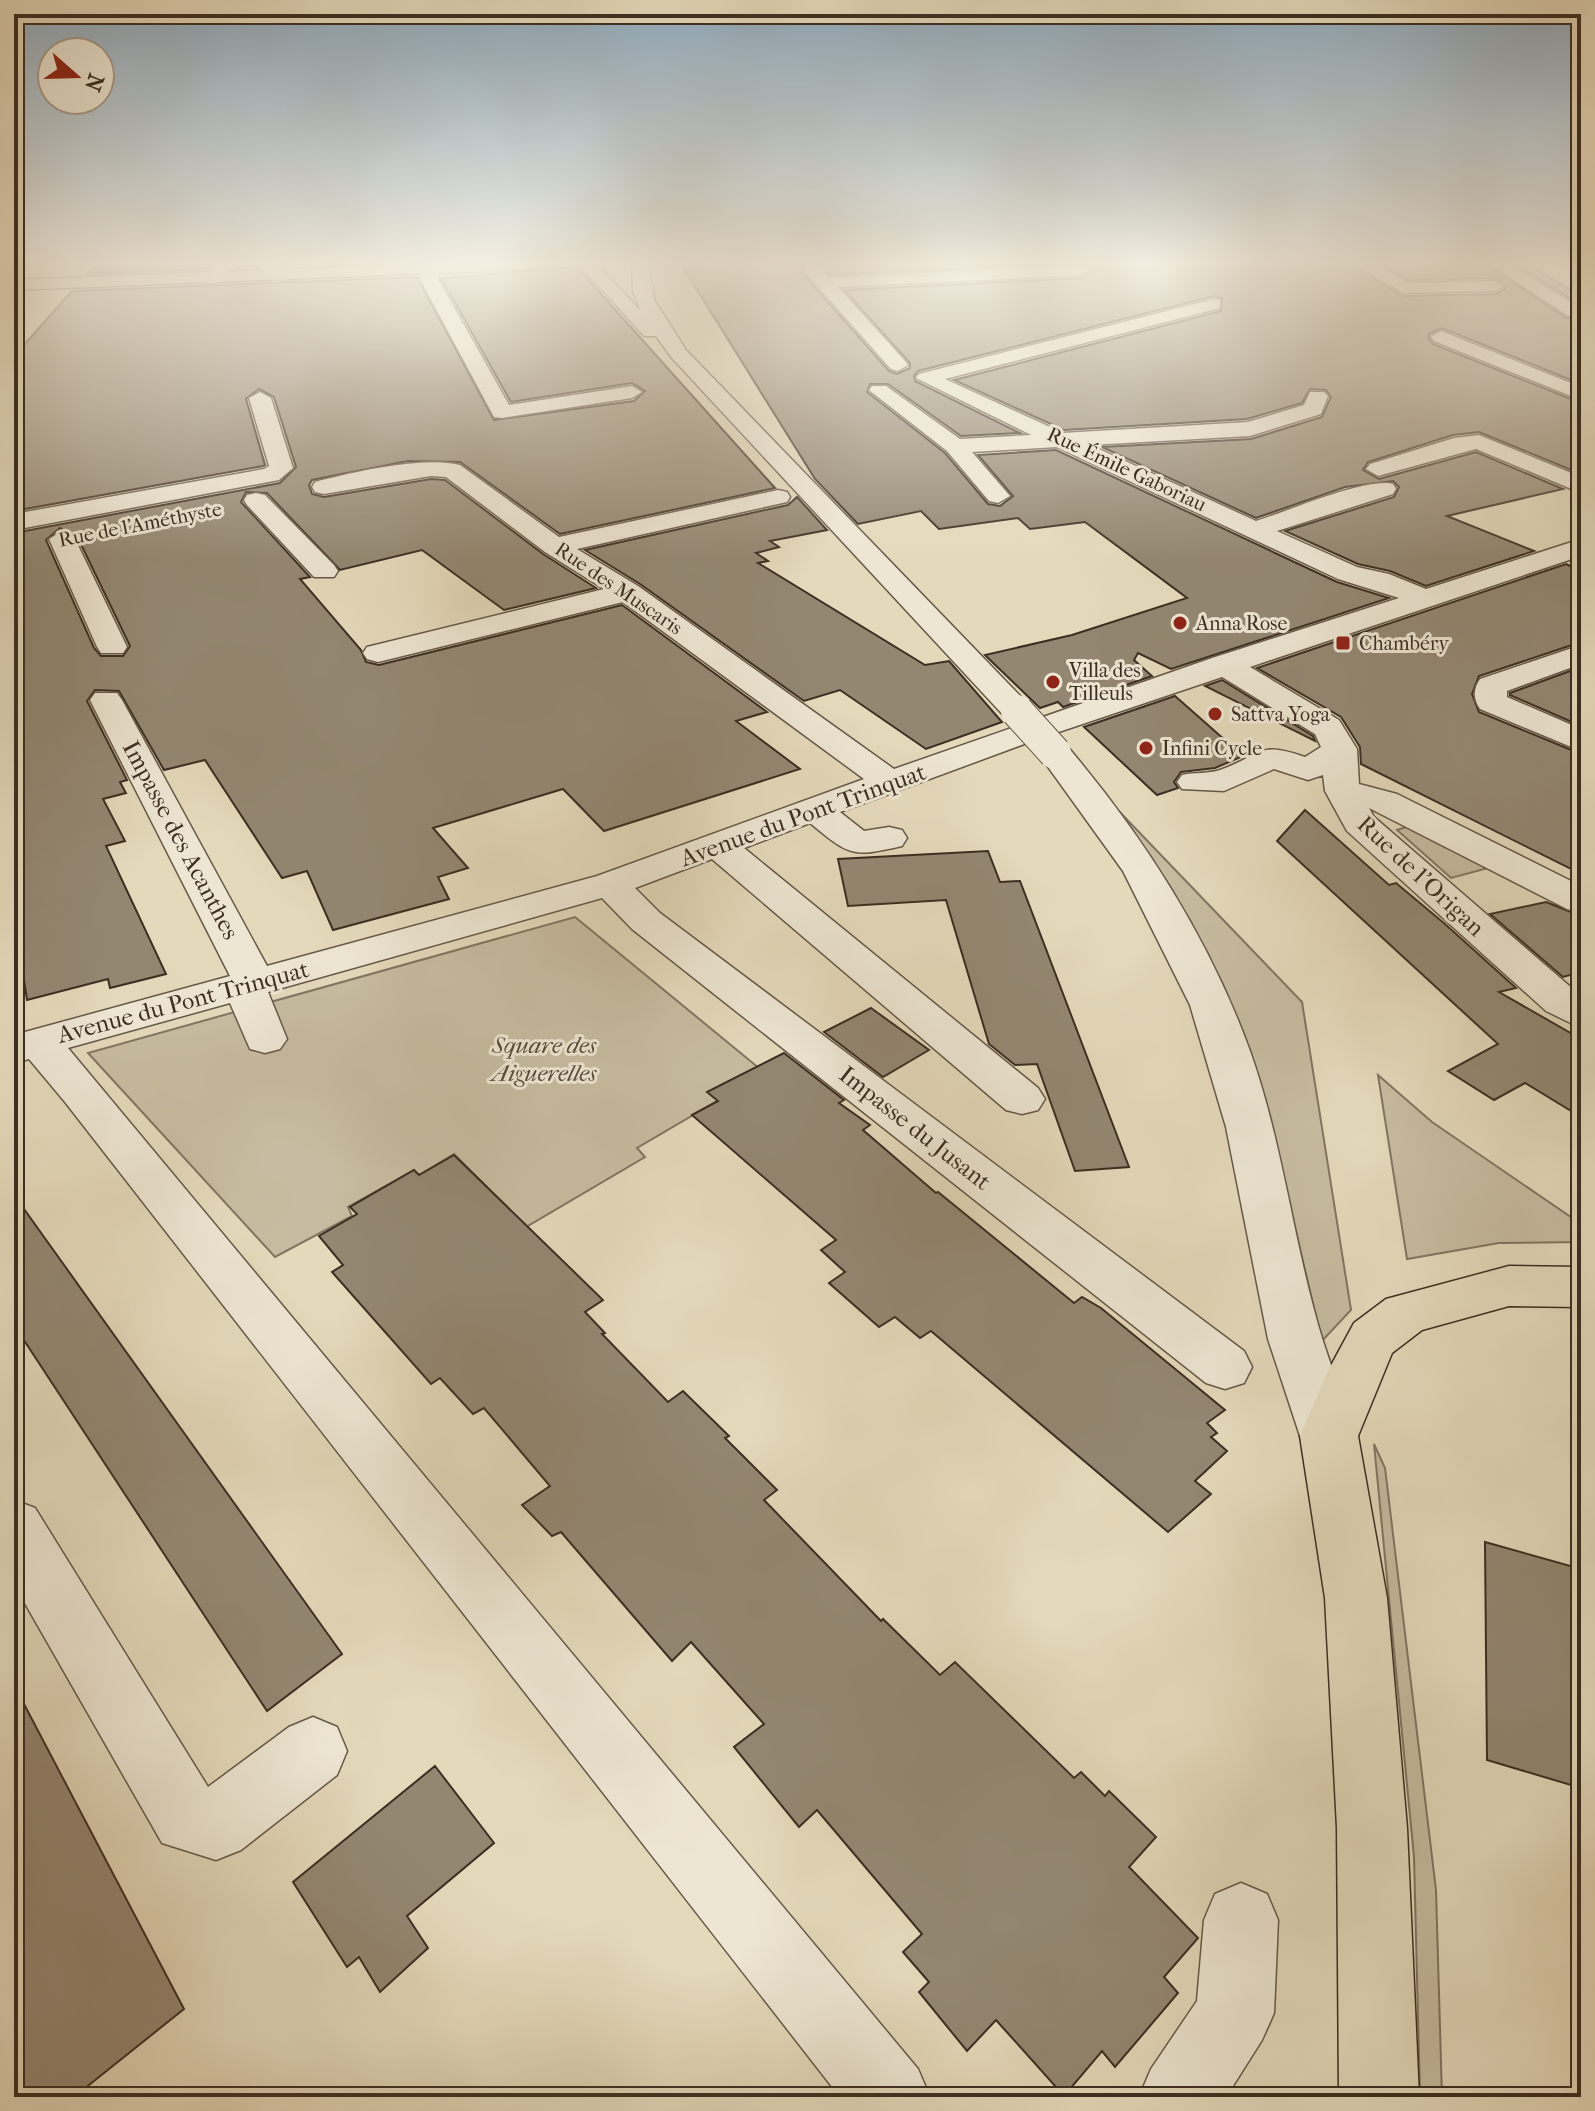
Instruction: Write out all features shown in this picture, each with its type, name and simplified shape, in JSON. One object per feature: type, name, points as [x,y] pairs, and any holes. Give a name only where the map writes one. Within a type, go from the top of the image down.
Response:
[{"type":"main road","points":[[1379,2097],[1372,1828],[1356,1598],[1329,1436],[1355,1371],[1373,1338],[1405,1314],[1509,1286],[1581,1287]]},
{"type":"street","points":[[475,363],[502,412],[632,392]]},
{"type":"street","points":[[687,363],[1055,753],[1094,797],[1136,864],[1215,1018],[1242,1095],[1295,1339],[1329,1436]]},
{"type":"street","name":"Rue Émile Gaboriau","points":[[986,363],[926,378],[1071,442],[1348,573],[1379,580],[1425,599]]},
{"type":"street","points":[[1504,363],[1581,394]]},
{"type":"street","points":[[879,390],[955,446],[998,496]]},
{"type":"street","points":[[955,446],[1071,442],[1250,429],[1313,409],[1317,396]]},
{"type":"street","points":[[14,522],[271,475],[281,468],[260,398]]},
{"type":"street","points":[[1255,529],[1327,508],[1381,479],[1462,443],[1491,444],[1581,486]]},
{"type":"street","name":"Rue des Muscaris","points":[[324,487],[431,469],[452,470],[554,546],[628,592],[890,782]]},
{"type":"street","points":[[554,546],[778,497]]},
{"type":"street","name":"Rue de l'Améthyste","points":[[112,647],[50,542],[261,499],[324,571]]},
{"type":"street","points":[[1533,536],[1581,520]]},
{"type":"street","name":"Avenue du Pont Trinquat","points":[[26,1046],[610,884],[1223,664],[1581,547]]},
{"type":"street","points":[[378,653],[628,592]]},
{"type":"street","points":[[1581,654],[1491,686],[1491,702],[1581,741]]},
{"type":"street","points":[[1194,782],[1224,781],[1272,757],[1308,770],[1340,749],[1327,727],[1223,664]]},
{"type":"street","name":"Impasse des Acanthes","points":[[106,700],[229,928],[265,1039]]},
{"type":"street","name":"Rue de l'Origan","points":[[1340,749],[1342,791],[1360,823],[1561,1002],[1581,1014]]},
{"type":"street","points":[[1342,791],[1385,801],[1581,901]]},
{"type":"street","points":[[817,811],[857,843],[889,838]]},
{"type":"street","points":[[719,846],[1022,1099]]},
{"type":"street","points":[[1438,894],[1533,876]]},
{"type":"street","name":"Impasse du Jusant","points":[[610,884],[646,921],[1225,1367]]},
{"type":"street","points":[[26,1046],[81,1091],[890,2097]]},
{"type":"street","points":[[14,1527],[187,1818],[216,1825],[313,1751]]},
{"type":"street","points":[[1179,2097],[1235,2013],[1241,1920]]},
{"type":"green space","points":[[1113,805],[1302,1002],[1351,1310],[1322,1341],[1268,1117]]},
{"type":"green space","points":[[1412,825],[1492,867],[1451,878],[1397,830]]},
{"type":"green space","name":"Square des Aiguerelles","points":[[575,917],[765,1073],[637,1148],[645,1157],[514,1234],[488,1188],[454,1154],[419,1175],[414,1170],[348,1207],[352,1216],[275,1257],[88,1053]]},
{"type":"green space","points":[[1378,1075],[1432,1122],[1581,1224],[1581,1242],[1499,1243],[1407,1259]]},
{"type":"green space","points":[[1374,1444],[1385,1468],[1436,1890],[1442,2097],[1420,2097],[1414,1857]]},
{"type":"building","points":[[14,363],[463,363],[494,420],[634,401],[645,391],[632,383],[511,402],[489,363],[663,363],[775,488],[560,534],[460,462],[408,461],[312,480],[309,485],[312,494],[324,497],[431,479],[445,480],[543,554],[596,588],[504,610],[422,550],[340,570],[267,493],[246,492],[241,502],[310,577],[300,579],[361,650],[366,662],[379,665],[622,605],[767,712],[736,721],[800,769],[604,831],[563,789],[433,828],[468,868],[438,877],[449,899],[333,930],[307,871],[282,878],[205,760],[164,770],[119,691],[95,690],[87,701],[127,780],[120,782],[126,793],[103,799],[125,841],[106,846],[166,974],[110,988],[108,979],[27,1000],[14,915],[14,533],[280,483],[296,467],[274,397],[259,389],[246,399],[263,466],[14,511]],"holes":[[[60,528],[78,538],[130,646],[123,656],[101,656],[94,648],[46,540]]]},
{"type":"building","points":[[742,363],[881,363],[897,374],[910,368],[910,363],[951,363],[918,371],[915,381],[1020,433],[961,436],[888,384],[870,384],[867,392],[945,453],[988,504],[1000,506],[1013,496],[978,455],[1056,450],[1337,582],[1389,598],[1171,669],[1138,653],[1134,660],[1152,676],[1063,707],[1058,702],[1040,708],[985,655],[1072,635],[1187,598],[1085,522],[1030,529],[1018,518],[939,529],[921,511],[858,524],[815,479]]},
{"type":"building","points":[[1022,363],[1479,363],[1581,403],[1581,474],[1479,432],[1453,435],[1368,462],[1363,470],[1379,479],[1476,452],[1563,489],[1447,516],[1534,551],[1426,586],[1390,571],[1358,564],[1285,531],[1394,497],[1399,487],[1393,481],[1345,487],[1256,518],[1102,447],[1251,439],[1322,417],[1331,397],[1326,390],[1310,389],[1302,403],[1247,419],[1064,430],[954,380]]},
{"type":"building","points":[[1528,363],[1581,363],[1581,384]]},
{"type":"building","points":[[797,497],[827,530],[770,541],[779,547],[756,553],[768,561],[758,563],[925,665],[949,661],[1002,722],[926,749],[840,690],[804,701],[640,584],[585,550],[788,505]]},
{"type":"building","points":[[1566,564],[1581,571],[1581,642],[1479,676],[1472,694],[1479,712],[1581,754],[1581,874],[1361,764],[1360,747],[1341,717],[1257,668]]},
{"type":"building","points":[[1581,667],[1581,726],[1510,695],[1510,693]]},
{"type":"building","points":[[1222,680],[1313,736],[1315,741],[1205,686]]},
{"type":"building","points":[[1175,696],[1243,756],[1215,768],[1181,772],[1174,782],[1178,788],[1157,795],[1084,727]]},
{"type":"building","points":[[1305,810],[1389,885],[1396,883],[1516,988],[1499,992],[1581,1039],[1581,1117],[1525,1083],[1494,1100],[1448,1071],[1498,1044],[1277,841]]},
{"type":"building","points":[[988,851],[1000,882],[1020,881],[1129,1167],[1075,1171],[1037,1064],[1015,1065],[989,1044],[946,900],[848,906],[838,859]]},
{"type":"building","points":[[1546,902],[1581,916],[1581,972],[1563,977],[1490,914]]},
{"type":"building","points":[[871,1008],[929,1050],[883,1077],[824,1032]]},
{"type":"building","points":[[784,1053],[844,1100],[839,1103],[870,1125],[863,1130],[936,1193],[1074,1303],[1082,1297],[1101,1308],[1225,1410],[1207,1423],[1217,1433],[1211,1437],[1227,1451],[1195,1481],[1211,1494],[1168,1532],[931,1331],[920,1338],[895,1317],[879,1327],[829,1283],[845,1272],[821,1250],[836,1240],[692,1115],[718,1101],[707,1092]]},
{"type":"building","points":[[454,1155],[603,1300],[585,1312],[605,1333],[602,1334],[668,1402],[683,1391],[729,1436],[725,1438],[777,1490],[764,1500],[881,1621],[883,1619],[940,1675],[955,1662],[1074,1778],[1081,1772],[1105,1796],[1109,1791],[1156,1837],[1129,1867],[1198,1938],[1164,1977],[1178,1993],[1115,2067],[1102,2051],[1064,2096],[996,2020],[967,2051],[919,1992],[929,1982],[903,1952],[922,1934],[817,1810],[799,1827],[734,1747],[764,1724],[691,1642],[672,1661],[561,1532],[552,1536],[522,1505],[550,1486],[484,1408],[473,1414],[440,1378],[431,1384],[332,1272],[343,1265],[319,1236],[357,1214],[350,1207],[414,1170],[419,1175]]},
{"type":"building","points":[[14,1195],[342,1654],[267,1711],[14,1325]]},
{"type":"building","points":[[1485,1542],[1581,1569],[1581,1788],[1487,1760]]},
{"type":"building","points":[[14,1685],[184,2009],[74,2097],[14,2097]]},
{"type":"building","points":[[435,1766],[494,1843],[407,1916],[428,1948],[380,1992],[359,1957],[347,1967],[293,1882]]},
{"type":"place","name":"Anna Rose","points":[[1180,623]]},
{"type":"place","name":"Chambéry","points":[[1343,643]]},
{"type":"place","name":"Villa des Tilleuls","points":[[1053,682]]},
{"type":"place","name":"Sattva Yoga","points":[[1215,714]]},
{"type":"place","name":"Infini Cycle","points":[[1146,748]]}]
